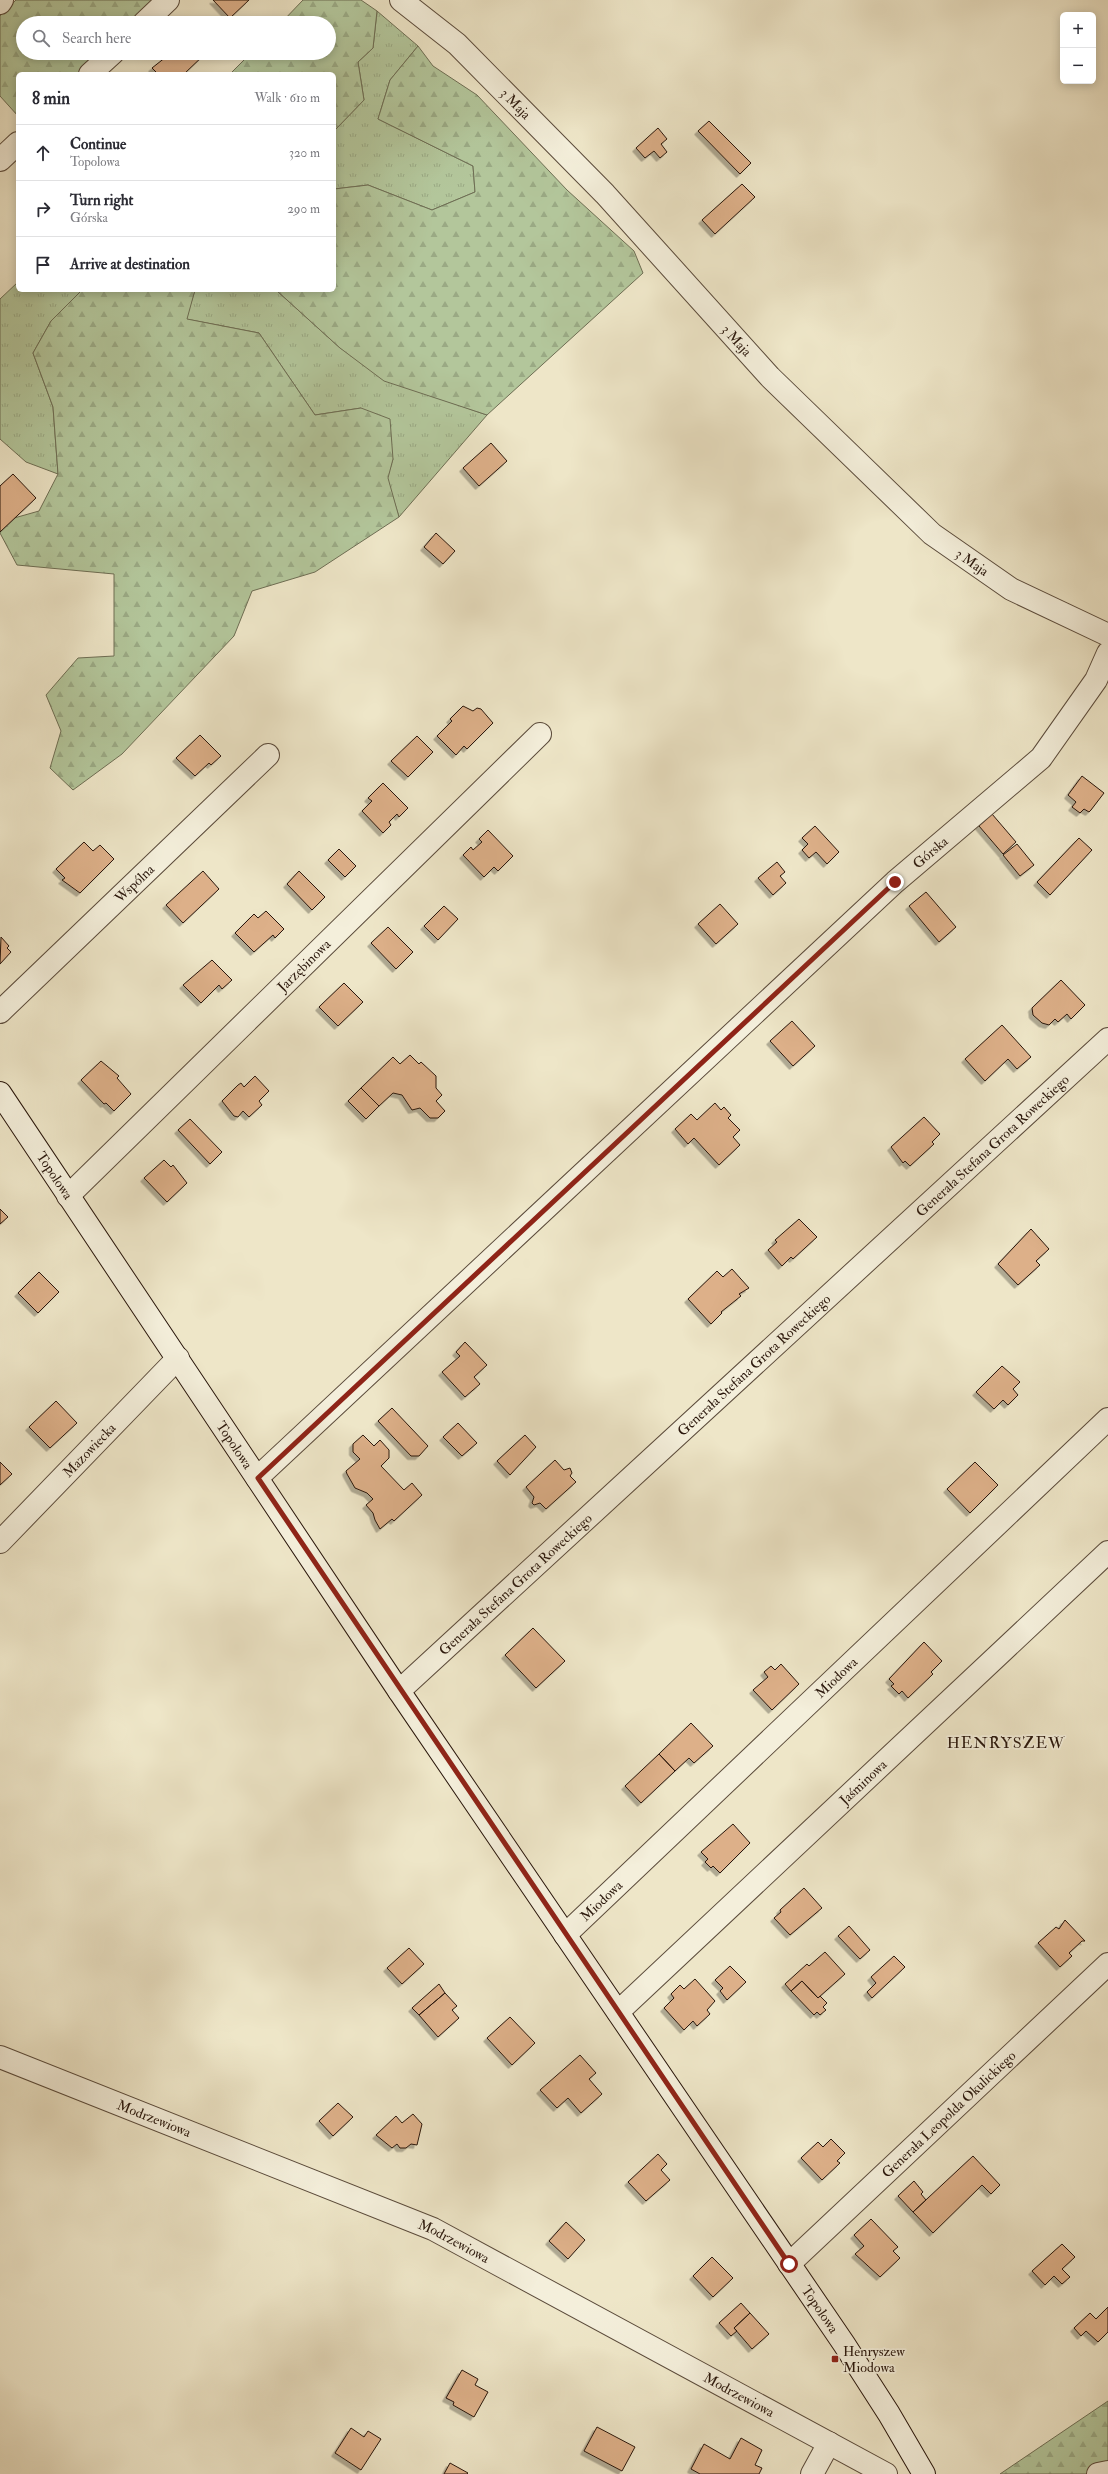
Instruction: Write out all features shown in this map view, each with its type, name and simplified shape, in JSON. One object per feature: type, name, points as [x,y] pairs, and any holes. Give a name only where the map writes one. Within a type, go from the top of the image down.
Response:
[{"type":"street","points":[[151,16],[168,0]]},
{"type":"street","name":"3 Maja","points":[[401,0],[458,44],[605,194],[770,377],[932,534],[1011,589],[1108,635]]},
{"type":"street","points":[[92,72],[105,60]]},
{"type":"street","points":[[0,160],[16,145]]},
{"type":"street","name":"Górska","points":[[258,1478],[895,882],[1041,758],[1096,680],[1108,652]]},
{"type":"street","name":"Jarzębinowa","points":[[68,1196],[540,734]]},
{"type":"street","name":"Wspólna","points":[[0,1012],[268,755]]},
{"type":"street","name":"Generała Stefana Grota Roweckiego","points":[[399,1691],[1108,1039]]},
{"type":"street","name":"Topolowa","points":[[0,1094],[178,1358],[399,1691],[789,2264],[889,2414],[924,2474]]},
{"type":"street","name":"Mazowiecka","points":[[0,1542],[178,1358]]},
{"type":"street","name":"Miodowa","points":[[565,1935],[1108,1419]]},
{"type":"street","name":"Jaśminowa","points":[[618,2012],[1108,1552]]},
{"type":"street","name":"Generała Leopolda Okulickiego","points":[[789,2264],[1108,1964]]},
{"type":"street","name":"Modrzewiowa","points":[[0,2057],[433,2229],[886,2474]]},
{"type":"street","points":[[812,2474],[829,2443]]},
{"type":"street","points":[[1098,2474],[1108,2472]]},
{"type":"green space","points":[[16,0],[154,0],[137,16],[16,16],[16,60],[92,60],[80,72],[16,72],[16,114],[0,96],[0,16]]},
{"type":"green space","points":[[303,0],[361,0],[377,11],[373,48],[358,62],[364,100],[336,129],[336,72],[232,72],[244,60],[336,60],[336,16],[288,16]]},
{"type":"green space","points":[[377,11],[418,46],[390,80],[378,119],[473,166],[475,192],[432,210],[368,185],[336,189],[336,129],[364,100],[358,62],[373,48]]},
{"type":"green space","points":[[418,46],[433,66],[477,95],[567,190],[634,251],[643,273],[487,415],[384,381],[340,348],[278,292],[336,292],[336,189],[368,185],[432,210],[475,192],[473,166],[378,119],[390,80]]},
{"type":"green space","points":[[16,284],[16,292],[80,292],[51,321],[33,353],[53,407],[58,474],[26,462],[0,439],[0,299]]},
{"type":"green space","points":[[80,292],[194,292],[187,319],[259,333],[315,415],[361,408],[390,419],[393,459],[388,478],[399,517],[315,572],[252,591],[234,636],[122,754],[73,790],[50,768],[61,731],[46,695],[78,658],[114,656],[114,574],[17,565],[0,533],[0,522],[39,511],[58,474],[53,407],[33,353],[51,321]]},
{"type":"green space","points":[[194,292],[278,292],[340,348],[438,398],[487,415],[399,517],[387,478],[393,459],[361,408],[315,415],[259,333],[186,319]]},
{"type":"green space","points":[[1108,2401],[1108,2474],[1000,2474]]},
{"type":"building","points":[[213,0],[249,0],[232,16],[228,16]]},
{"type":"building","points":[[162,60],[199,60],[186,72],[156,72],[152,68]]},
{"type":"building","points":[[709,121],[751,163],[740,174],[698,131]]},
{"type":"building","points":[[658,128],[667,139],[661,144],[667,152],[660,158],[654,151],[645,158],[636,148]]},
{"type":"building","points":[[742,184],[755,197],[715,234],[702,220]]},
{"type":"building","points":[[491,443],[507,461],[479,486],[463,468]]},
{"type":"building","points":[[13,474],[36,498],[0,532],[0,486]]},
{"type":"building","points":[[436,533],[455,551],[443,564],[424,547]]},
{"type":"building","points":[[463,706],[473,711],[477,708],[481,709],[493,723],[467,749],[464,746],[456,755],[437,736],[452,721],[450,719]]},
{"type":"building","points":[[200,735],[221,756],[211,765],[209,763],[195,776],[176,758]]},
{"type":"building","points":[[417,736],[433,752],[408,777],[391,761]]},
{"type":"building","points":[[1082,776],[1104,793],[1089,812],[1084,809],[1080,813],[1072,807],[1076,802],[1068,795]]},
{"type":"building","points":[[383,783],[408,808],[399,817],[397,814],[389,822],[391,825],[383,833],[362,811],[372,801],[368,798]]},
{"type":"building","points":[[992,814],[1016,842],[1003,854],[979,826]]},
{"type":"building","points":[[815,826],[839,852],[827,864],[816,852],[809,858],[802,850],[808,844],[802,838]]},
{"type":"building","points":[[488,830],[513,856],[498,871],[494,867],[484,877],[463,855],[471,847],[473,850],[482,842],[479,839]]},
{"type":"building","points":[[1079,838],[1092,850],[1050,895],[1037,882]]},
{"type":"building","points":[[84,842],[93,851],[100,845],[114,859],[80,893],[62,880],[65,878],[56,869]]},
{"type":"building","points":[[1017,844],[1034,865],[1020,876],[1003,855]]},
{"type":"building","points":[[339,849],[356,866],[345,877],[328,860]]},
{"type":"building","points":[[777,862],[785,872],[780,876],[786,883],[773,895],[758,878]]},
{"type":"building","points":[[203,871],[219,889],[183,923],[166,905]]},
{"type":"building","points":[[299,871],[325,897],[312,910],[287,884]]},
{"type":"building","points":[[926,892],[956,927],[939,942],[909,906]]},
{"type":"building","points":[[720,904],[738,924],[716,944],[698,924]]},
{"type":"building","points":[[444,906],[458,919],[438,940],[424,926]]},
{"type":"building","points":[[266,911],[284,929],[275,938],[273,935],[254,952],[235,933],[254,914],[258,918]]},
{"type":"building","points":[[388,927],[413,952],[396,969],[371,943]]},
{"type":"building","points":[[1,937],[9,946],[7,948],[11,952],[0,964]]},
{"type":"building","points":[[212,960],[232,980],[222,989],[219,985],[201,1003],[183,985]]},
{"type":"building","points":[[1061,980],[1085,1005],[1071,1019],[1067,1014],[1058,1022],[1055,1019],[1049,1025],[1042,1023],[1033,1015],[1032,1008]]},
{"type":"building","points":[[344,983],[363,1002],[338,1026],[319,1007]]},
{"type":"building","points":[[792,1021],[815,1046],[793,1066],[770,1041]]},
{"type":"building","points":[[1002,1025],[1031,1057],[1017,1069],[1008,1059],[985,1081],[965,1059]]},
{"type":"building","points":[[410,1055],[419,1064],[421,1062],[436,1076],[436,1088],[442,1095],[436,1101],[445,1111],[438,1118],[430,1118],[420,1108],[412,1110],[402,1095],[393,1093],[379,1106],[361,1088],[393,1057],[400,1064]]},
{"type":"building","points":[[101,1061],[119,1076],[117,1078],[131,1094],[114,1111],[106,1103],[104,1104],[81,1080]]},
{"type":"building","points":[[255,1076],[269,1091],[259,1101],[262,1105],[249,1117],[243,1111],[238,1117],[234,1116],[222,1101],[238,1085],[241,1083],[244,1087]]},
{"type":"building","points":[[361,1088],[379,1106],[366,1119],[348,1101]]},
{"type":"building","points":[[715,1103],[721,1110],[724,1107],[731,1115],[728,1118],[740,1130],[733,1137],[740,1145],[719,1165],[694,1138],[688,1144],[675,1129],[691,1114],[697,1120]]},
{"type":"building","points":[[924,1117],[940,1134],[932,1142],[934,1144],[910,1166],[905,1161],[903,1163],[891,1147]]},
{"type":"building","points":[[190,1119],[222,1152],[210,1164],[178,1130]]},
{"type":"building","points":[[164,1160],[171,1167],[173,1165],[187,1183],[167,1202],[144,1178]]},
{"type":"building","points":[[0,1209],[8,1217],[0,1224]]},
{"type":"building","points":[[799,1219],[817,1237],[793,1259],[791,1257],[782,1266],[768,1250],[777,1242],[775,1240]]},
{"type":"building","points":[[1031,1229],[1049,1249],[1036,1261],[1040,1265],[1018,1285],[998,1264]]},
{"type":"building","points":[[732,1269],[749,1288],[739,1294],[741,1296],[721,1312],[722,1313],[711,1324],[688,1299],[717,1271],[723,1277]]},
{"type":"building","points":[[39,1272],[59,1292],[38,1313],[18,1293]]},
{"type":"building","points":[[465,1342],[487,1365],[474,1377],[480,1384],[465,1397],[442,1372],[460,1356],[456,1352]]},
{"type":"building","points":[[1002,1366],[1020,1382],[1013,1389],[1018,1395],[1008,1405],[1003,1400],[994,1409],[976,1392]]},
{"type":"building","points":[[56,1401],[77,1423],[50,1448],[29,1427]]},
{"type":"building","points":[[392,1408],[428,1446],[419,1456],[411,1456],[378,1421]]},
{"type":"building","points":[[458,1423],[477,1443],[462,1456],[443,1437]]},
{"type":"building","points":[[363,1435],[374,1446],[380,1440],[389,1450],[389,1458],[381,1466],[404,1490],[412,1483],[422,1495],[394,1521],[392,1519],[380,1529],[373,1513],[366,1505],[373,1499],[367,1493],[355,1488],[346,1471],[360,1459],[353,1452],[353,1444]]},
{"type":"building","points":[[525,1435],[536,1447],[510,1475],[497,1461]]},
{"type":"building","points":[[555,1460],[564,1470],[570,1468],[572,1473],[570,1476],[576,1482],[546,1509],[540,1503],[534,1505],[532,1503],[534,1497],[526,1487]]},
{"type":"building","points":[[0,1462],[12,1474],[0,1485]]},
{"type":"building","points":[[975,1462],[998,1485],[970,1513],[947,1489]]},
{"type":"building","points":[[533,1628],[565,1661],[536,1688],[505,1655]]},
{"type":"building","points":[[924,1642],[942,1661],[931,1672],[933,1674],[908,1698],[902,1691],[899,1694],[891,1686],[894,1684],[889,1679]]},
{"type":"building","points":[[781,1664],[799,1684],[772,1710],[753,1690],[768,1677],[764,1672],[771,1666],[775,1670]]},
{"type":"building","points":[[691,1723],[713,1746],[694,1763],[689,1758],[675,1771],[659,1754]]},
{"type":"building","points":[[659,1754],[675,1771],[641,1803],[625,1786]]},
{"type":"building","points":[[733,1824],[750,1843],[720,1873],[713,1866],[711,1868],[705,1862],[708,1859],[701,1852]]},
{"type":"building","points":[[804,1888],[822,1908],[790,1935],[774,1918],[781,1912],[780,1910]]},
{"type":"building","points":[[1065,1920],[1085,1941],[1082,1941],[1069,1953],[1072,1956],[1060,1967],[1038,1943],[1056,1927],[1059,1929]]},
{"type":"building","points":[[849,1926],[870,1950],[860,1959],[838,1936]]},
{"type":"building","points":[[409,1948],[424,1964],[402,1984],[387,1968]]},
{"type":"building","points":[[825,1952],[845,1974],[818,1998],[802,1981],[791,1991],[785,1984],[807,1964],[809,1966]]},
{"type":"building","points":[[894,1956],[905,1967],[872,1998],[867,1992],[876,1983],[871,1977]]},
{"type":"building","points":[[730,1966],[746,1982],[727,2000],[720,1991],[723,1988],[715,1980]]},
{"type":"building","points":[[695,1979],[715,2001],[707,2010],[710,2014],[697,2026],[693,2021],[684,2030],[664,2008],[674,1998],[671,1994],[680,1985],[684,1989]]},
{"type":"building","points":[[802,1981],[818,1998],[820,1996],[827,2003],[823,2007],[826,2010],[820,2015],[817,2012],[814,2015],[791,1991]]},
{"type":"building","points":[[439,1984],[445,1993],[419,2015],[412,2008]]},
{"type":"building","points":[[445,1993],[457,2006],[452,2010],[459,2018],[438,2037],[419,2015]]},
{"type":"building","points":[[510,2017],[535,2043],[512,2065],[487,2038]]},
{"type":"building","points":[[580,2055],[596,2073],[589,2079],[602,2094],[581,2113],[568,2098],[557,2108],[540,2090]]},
{"type":"building","points":[[338,2103],[353,2117],[333,2136],[319,2121]]},
{"type":"building","points":[[413,2114],[422,2124],[417,2145],[411,2144],[406,2148],[400,2148],[397,2144],[392,2148],[376,2135],[396,2116],[402,2123]]},
{"type":"building","points":[[831,2139],[845,2153],[837,2161],[840,2163],[822,2180],[801,2158],[818,2142],[823,2147]]},
{"type":"building","points":[[658,2154],[667,2164],[661,2170],[670,2180],[646,2201],[628,2182]]},
{"type":"building","points":[[973,2156],[1000,2185],[991,2194],[982,2185],[933,2233],[913,2212]]},
{"type":"building","points":[[914,2181],[923,2192],[921,2194],[926,2200],[913,2212],[898,2196]]},
{"type":"building","points":[[871,2219],[898,2247],[893,2251],[900,2258],[880,2277],[855,2254],[864,2246],[854,2235]]},
{"type":"building","points":[[566,2222],[585,2240],[568,2259],[549,2241]]},
{"type":"building","points":[[1062,2244],[1075,2257],[1062,2269],[1070,2277],[1062,2284],[1054,2276],[1045,2285],[1032,2271]]},
{"type":"building","points":[[712,2257],[733,2278],[713,2297],[693,2276]]},
{"type":"building","points":[[741,2303],[750,2313],[734,2328],[737,2331],[731,2336],[719,2323]]},
{"type":"building","points":[[1108,2307],[1108,2332],[1098,2342],[1086,2331],[1081,2336],[1074,2328],[1090,2313],[1096,2319]]},
{"type":"building","points":[[750,2313],[769,2334],[752,2349],[734,2328]]},
{"type":"building","points":[[462,2370],[478,2379],[475,2385],[488,2392],[474,2417],[453,2405],[454,2402],[446,2398]]},
{"type":"building","points":[[597,2427],[635,2447],[622,2471],[584,2451]]},
{"type":"building","points":[[351,2428],[364,2437],[368,2431],[381,2439],[361,2470],[335,2453]]},
{"type":"building","points":[[741,2438],[762,2450],[755,2465],[762,2468],[759,2474],[700,2474],[691,2469],[704,2444],[730,2459]]},
{"type":"building","points":[[450,2463],[468,2473],[444,2474]]},
{"type":"place","name":"Henryszew Miodowa","points":[[835,2359]]},
{"type":"district","name":"HENRYSZEW","points":[[1006,1742]]},
{"type":"route","points":[[789,2264],[399,1691],[258,1478],[895,882]]}]
